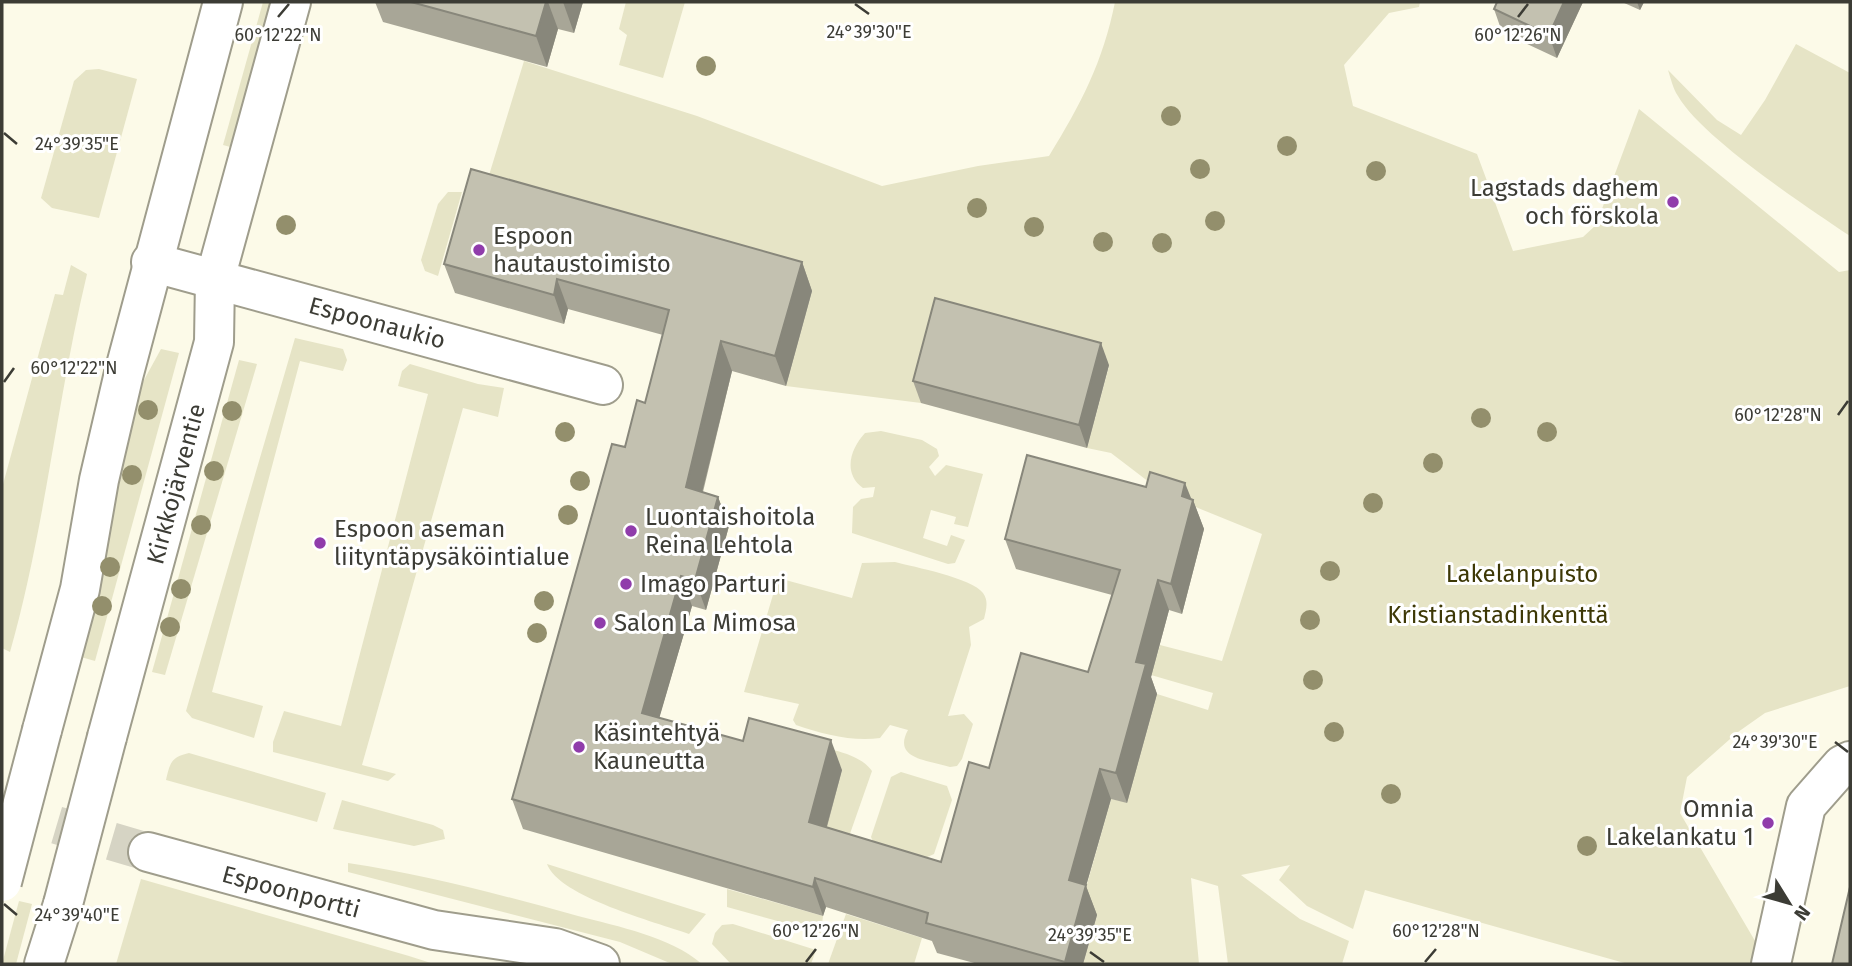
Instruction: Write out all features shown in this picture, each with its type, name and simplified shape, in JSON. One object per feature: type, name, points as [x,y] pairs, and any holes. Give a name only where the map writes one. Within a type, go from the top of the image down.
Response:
[{"type":"main road","points":[[2,882],[80,589],[99,480],[152,262],[223,2]]},
{"type":"main road","name":"Kirkkojärventie","points":[[44,964],[63,904],[214,342],[215,279],[291,2]]},
{"type":"main road","name":"Espoonaukio","points":[[152,262],[603,385]]},
{"type":"main road","points":[[1771,964],[1805,806],[1842,765],[1850,761]]},
{"type":"main road","name":"Espoonportti","points":[[148,852],[434,930],[555,948],[600,964]]},
{"type":"main road","name":"Espoonportti","points":[[434,930],[495,964]]},
{"type":"green space","points":[[263,2],[275,2],[234,148],[223,145]]},
{"type":"green space","points":[[626,2],[685,2],[663,78],[619,65],[627,35],[619,29]]},
{"type":"green space","name":"Lakelanpuisto","points":[[1115,2],[1420,2],[1419,7],[1389,13],[1344,65],[1353,106],[1477,154],[1513,251],[1583,237],[1596,225],[1639,109],[1839,272],[1850,270],[1850,686],[1765,713],[1738,732],[1687,777],[1680,813],[1758,946],[1754,964],[1628,964],[1365,890],[1353,929],[1307,906],[1279,880],[1290,865],[1241,875],[1300,919],[1349,941],[1342,964],[1228,964],[1218,886],[1191,878],[1199,964],[1083,964],[1097,915],[1080,909],[1111,799],[1127,802],[1157,694],[1208,710],[1213,693],[1151,675],[1160,645],[1222,661],[1262,534],[1166,495],[1111,453],[1087,448],[1109,366],[943,321],[921,403],[786,386],[812,291],[482,198],[524,61],[697,116],[882,186],[978,166],[1049,156],[1090,82]]},
{"type":"green space","points":[[1796,44],[1850,73],[1850,236],[1757,171],[1709,132],[1678,96],[1668,70],[1717,120],[1741,135],[1765,100]]},
{"type":"green space","points":[[99,69],[137,79],[99,218],[52,208],[41,198],[74,81],[86,70]]},
{"type":"green space","points":[[448,192],[462,192],[438,276],[425,271],[421,260],[438,204]]},
{"type":"green space","points":[[71,265],[87,274],[67,368],[33,559],[10,652],[2,648],[2,488],[55,294],[63,295]]},
{"type":"green space","points":[[295,338],[343,349],[347,360],[343,371],[300,361],[212,692],[263,706],[254,738],[192,718],[186,711]]},
{"type":"green space","points":[[161,349],[179,353],[95,661],[81,657],[138,391]]},
{"type":"green space","points":[[239,360],[257,364],[165,675],[152,672]]},
{"type":"green space","points":[[410,364],[478,384],[504,388],[498,417],[463,408],[362,765],[396,774],[388,781],[273,752],[273,742],[284,711],[341,726],[428,394],[398,386],[402,371]]},
{"type":"green space","points":[[881,431],[922,440],[937,449],[939,456],[929,467],[935,476],[946,465],[983,474],[968,527],[954,524],[956,517],[931,510],[923,538],[947,546],[951,535],[965,540],[955,563],[948,564],[852,533],[853,507],[861,499],[873,497],[875,487],[863,488],[856,482],[851,468],[853,453],[865,433]]},
{"type":"green space","points":[[895,562],[967,583],[983,593],[986,599],[984,619],[969,627],[971,645],[948,716],[964,714],[973,724],[962,759],[957,766],[950,767],[923,760],[908,753],[904,740],[908,730],[890,725],[880,738],[870,739],[827,734],[796,725],[793,720],[799,704],[744,692],[778,578],[852,598],[862,563]]},
{"type":"green space","points":[[800,742],[849,755],[866,764],[872,771],[832,885],[812,879],[842,770],[813,761]]},
{"type":"green space","points":[[189,753],[326,793],[317,822],[166,780],[172,762]]},
{"type":"green space","points":[[901,772],[947,786],[952,800],[934,854],[923,859],[875,846],[871,837],[891,777]]},
{"type":"green space","points":[[342,800],[433,825],[443,830],[445,839],[414,846],[333,829]]},
{"type":"green space","points":[[348,863],[464,886],[627,929],[674,946],[702,964],[672,964],[620,942],[348,872]]},
{"type":"green space","points":[[547,864],[706,914],[689,934],[589,897],[555,876]]},
{"type":"green space","points":[[141,879],[409,956],[434,964],[116,964]]},
{"type":"green space","points":[[727,889],[823,916],[821,933],[727,907]]},
{"type":"green space","points":[[19,901],[32,904],[16,964],[2,964]]},
{"type":"green space","points":[[846,914],[922,938],[914,964],[828,964]]},
{"type":"green space","points":[[733,924],[816,950],[811,964],[731,964],[712,944],[715,933],[722,925]]},
{"type":"building","points":[[411,2],[546,2],[536,36]]},
{"type":"building","points":[[1497,2],[1564,2],[1549,35],[1494,9]]},
{"type":"building","points":[[471,169],[802,262],[775,356],[721,341],[686,487],[718,497],[695,580],[681,576],[642,713],[743,741],[749,718],[831,740],[809,822],[941,862],[969,762],[989,768],[1021,653],[1088,672],[1120,570],[1005,539],[1027,455],[1146,487],[1150,472],[1185,483],[1182,496],[1193,500],[1171,584],[1158,580],[1136,662],[1146,664],[1116,773],[1100,769],[1069,880],[1086,885],[1065,962],[926,923],[928,913],[815,878],[813,887],[512,799],[612,444],[625,447],[637,400],[645,403],[669,310],[557,279],[554,295],[444,264]]},
{"type":"building","points":[[935,298],[1101,343],[1079,425],[913,381]]},
{"type":"building","points":[[1850,887],[1850,964],[1832,964]]},
{"type":"tunnel","points":[[2,809],[148,852]]},
{"type":"place","name":"Lagstads daghem och förskola","points":[[1673,202]]},
{"type":"place","name":"Espoon hautaustoimisto","points":[[479,250]]},
{"type":"place","name":"Luontaishoitola Reina Lehtola","points":[[631,531]]},
{"type":"place","name":"Espoon aseman liityntäpysäköintialue","points":[[320,543]]},
{"type":"place","name":"Imago Parturi","points":[[626,584]]},
{"type":"place","name":"Salon La Mimosa","points":[[600,623]]},
{"type":"place","name":"Käsintehtyä Kauneutta","points":[[579,747]]},
{"type":"place","name":"Omnia Lakelankatu 1","points":[[1768,823]]},
{"type":"park label","name":"Kristianstadinkenttä","points":[[1498,615]]}]
